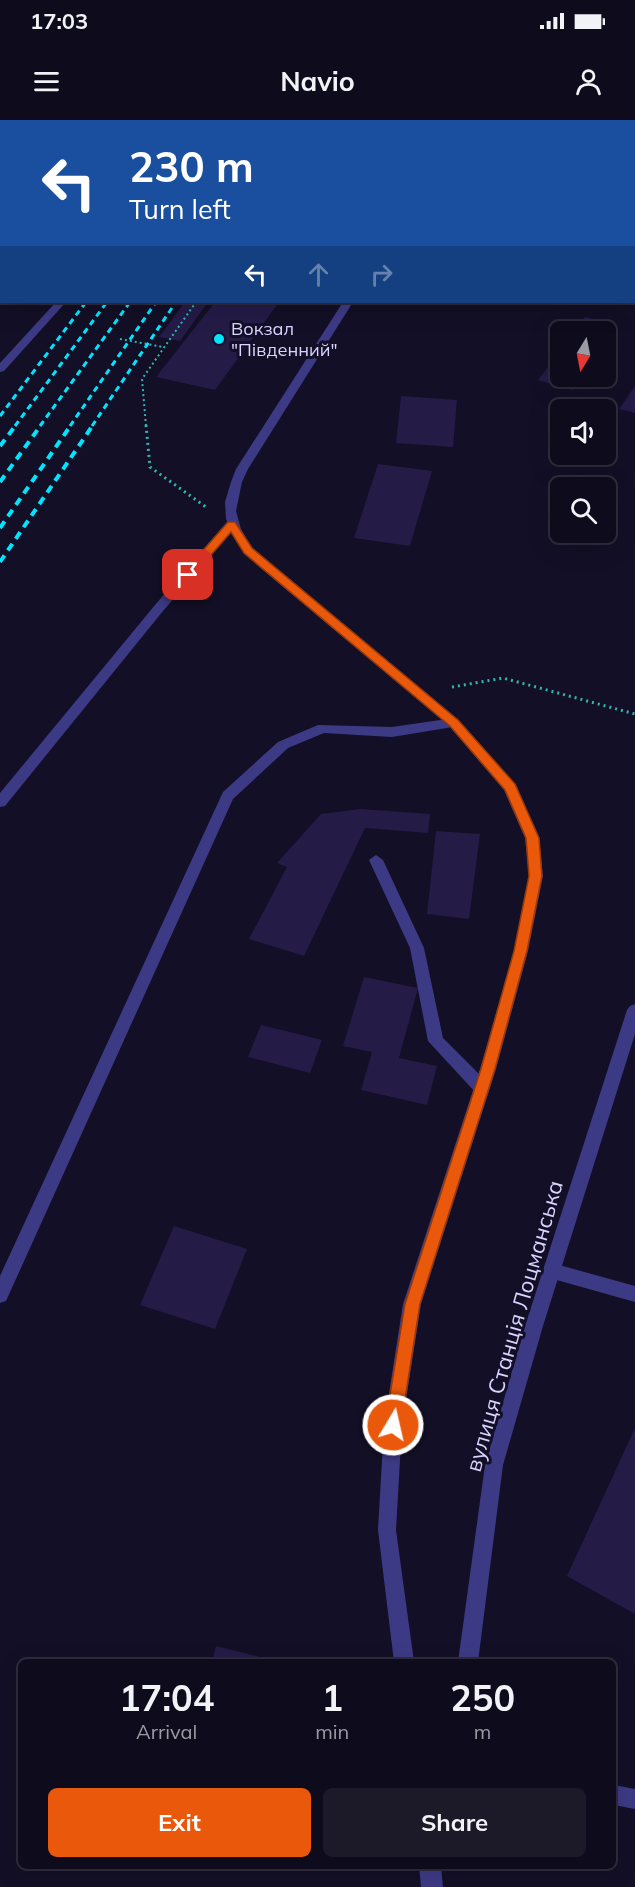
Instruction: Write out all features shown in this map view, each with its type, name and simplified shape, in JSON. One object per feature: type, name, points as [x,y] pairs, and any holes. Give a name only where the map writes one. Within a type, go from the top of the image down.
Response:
[{"type":"street","points":[[0,369],[60,303]]},
{"type":"street","points":[[347,303],[242,469],[230,494],[231,525],[248,551],[454,723],[510,788],[532,838],[536,876],[520,951],[482,1088],[412,1304],[393,1425],[387,1530],[404,1659]]},
{"type":"street","points":[[0,802],[159,608],[231,525]]},
{"type":"street","points":[[0,1295],[228,796],[283,745],[323,728],[392,732],[454,723]]},
{"type":"street","points":[[376,860],[417,948],[436,1041],[482,1088]]},
{"type":"street","name":"вулиця Станція Лоцманська","points":[[468,1659],[494,1465],[552,1271],[635,1010]]},
{"type":"street","points":[[552,1271],[635,1294]]},
{"type":"street","points":[[616,1795],[635,1799]]},
{"type":"street","points":[[430,1869],[432,1887]]},
{"type":"path","points":[[195,303],[162,347],[142,379],[150,467],[231,525]]},
{"type":"path","points":[[120,339],[162,347]]},
{"type":"path","points":[[418,693],[503,678],[635,714]]},
{"type":"building","points":[[184,303],[207,303],[180,341],[159,337]]},
{"type":"building","name":"Вокзал \"Південний\"","points":[[214,303],[278,303],[215,390],[156,377]]},
{"type":"building","points":[[585,317],[600,321],[582,321]]},
{"type":"building","points":[[550,364],[550,384],[538,380]]},
{"type":"building","points":[[635,386],[635,413],[619,409]]},
{"type":"building","points":[[401,396],[457,400],[453,447],[396,443]]},
{"type":"building","points":[[378,464],[432,471],[410,546],[354,538]]},
{"type":"building","points":[[361,809],[430,814],[428,833],[365,828],[304,956],[249,939],[287,867],[277,863],[321,814]]},
{"type":"building","points":[[436,831],[480,834],[469,919],[427,914]]},
{"type":"building","points":[[364,977],[418,988],[399,1058],[437,1066],[427,1105],[361,1090],[372,1052],[343,1046]]},
{"type":"building","points":[[261,1025],[322,1040],[310,1073],[248,1057]]},
{"type":"building","points":[[174,1226],[247,1249],[215,1329],[140,1305]]},
{"type":"building","points":[[635,1428],[635,1614],[567,1576]]},
{"type":"building","points":[[216,1646],[268,1659],[213,1659]]},
{"type":"railway","points":[[0,416],[85,303]]},
{"type":"railway","points":[[15,426],[106,303]]},
{"type":"railway","points":[[40,426],[129,303]]},
{"type":"railway","points":[[70,426],[155,303]]},
{"type":"railway","points":[[92,426],[175,303]]},
{"type":"railway","points":[[0,446],[16,425]]},
{"type":"railway","points":[[0,482],[41,425]]},
{"type":"railway","points":[[0,528],[71,425]]},
{"type":"railway","points":[[0,562],[93,425]]},
{"type":"place","name":"Вокзал \"Південний\"","points":[[219,339]]},
{"type":"route","points":[[188,575],[231,525],[248,551],[454,723],[510,788],[532,838],[536,876],[520,951],[488,1069],[412,1304],[393,1425]]}]
